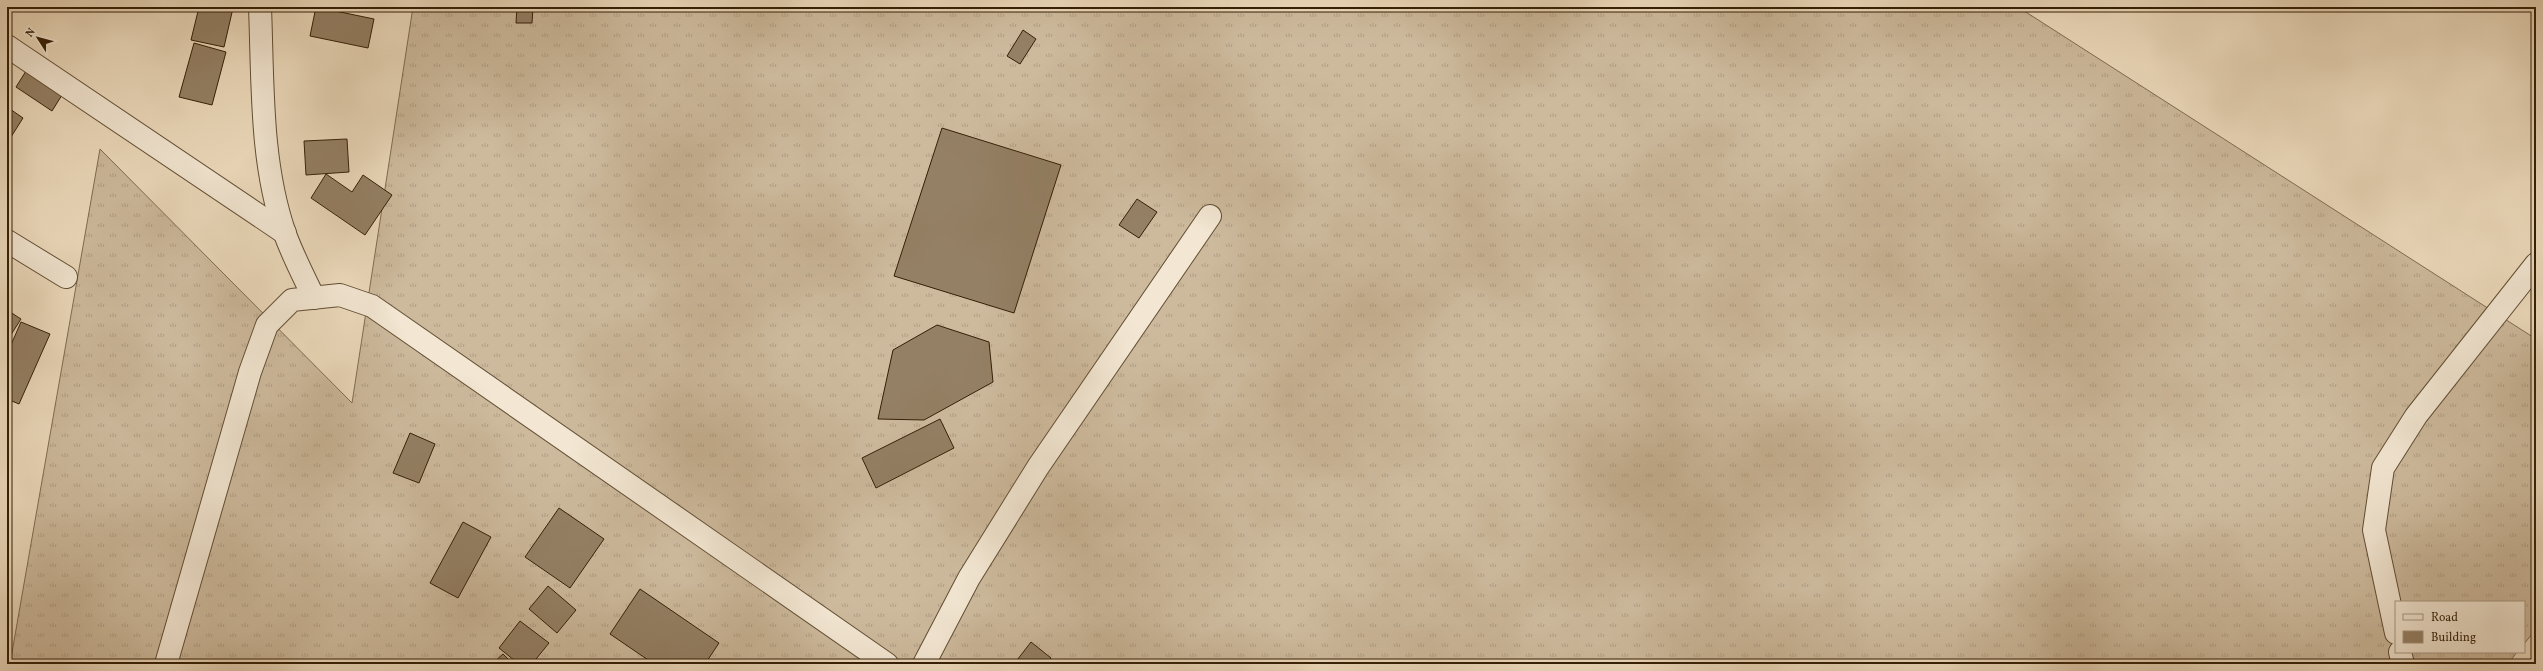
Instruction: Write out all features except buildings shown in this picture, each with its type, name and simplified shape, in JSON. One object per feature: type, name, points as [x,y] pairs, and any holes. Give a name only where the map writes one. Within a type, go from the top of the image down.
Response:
[{"type":"street","points":[[260,7],[265,138],[285,234],[314,298]]},
{"type":"street","points":[[7,46],[285,234]]},
{"type":"street","points":[[924,664],[969,578],[1038,467],[1210,216]]},
{"type":"street","points":[[7,242],[66,277]]},
{"type":"street","points":[[2395,628],[2374,530],[2383,468],[2416,416],[2536,264]]},
{"type":"street","points":[[166,664],[250,372],[267,325],[292,300],[340,295],[372,306],[887,664]]},
{"type":"street","points":[[2400,653],[2403,664]]},
{"type":"green space","points":[[413,7],[2018,7],[2536,339],[2536,629],[2525,643],[2525,601],[2395,601],[2395,653],[2516,653],[2508,664],[10,664],[100,149],[352,403]]}]
